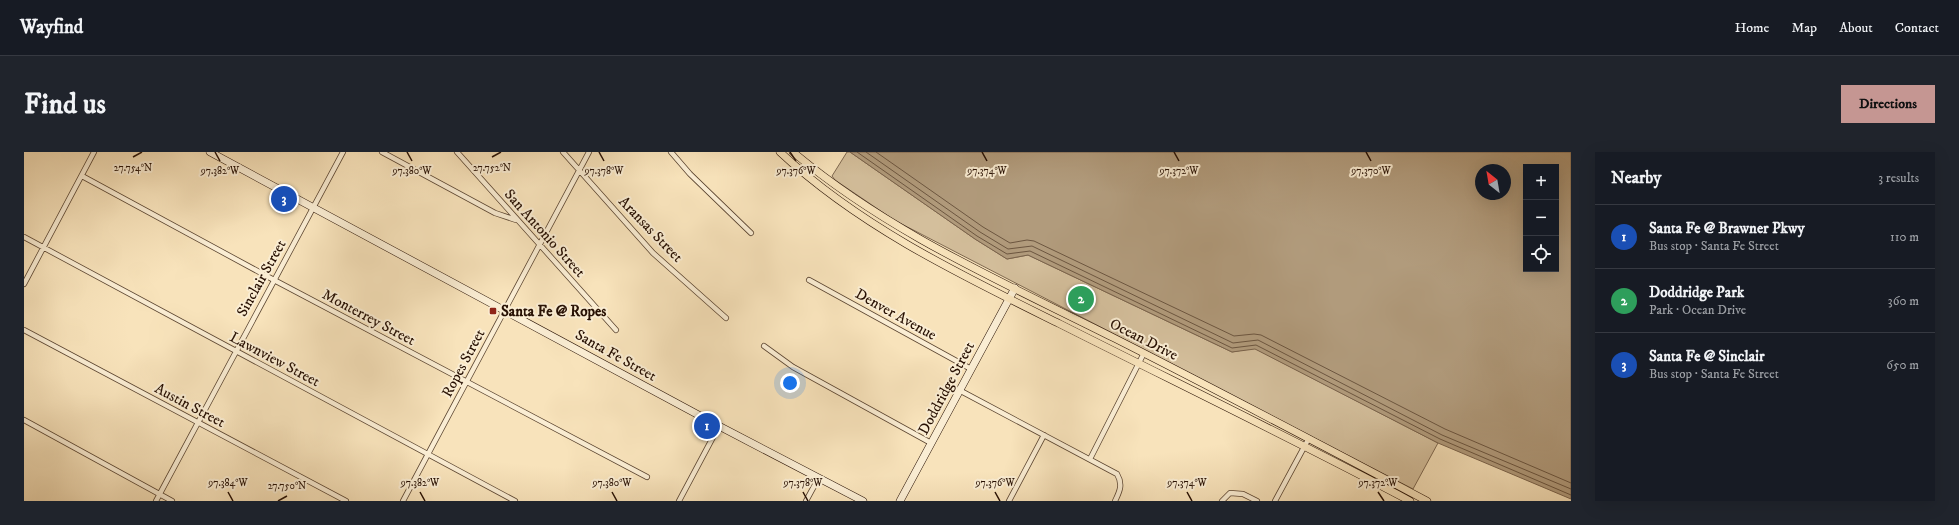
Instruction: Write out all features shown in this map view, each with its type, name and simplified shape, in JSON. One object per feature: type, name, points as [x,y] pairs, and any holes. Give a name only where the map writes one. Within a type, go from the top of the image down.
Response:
[{"type":"main road","name":"Santa Fe Street","points":[[210,152],[818,479],[863,501]]},
{"type":"main road","name":"Ocean Drive","points":[[780,152],[819,184],[903,242],[1009,299],[1305,445],[1410,501]]},
{"type":"main road","name":"Ocean Drive","points":[[793,152],[836,187],[910,234],[1230,396],[1427,501]]},
{"type":"main road","points":[[862,215],[866,207]]},
{"type":"main road","name":"Doddridge Street","points":[[900,501],[1015,288]]},
{"type":"main road","points":[[1185,387],[1190,376]]},
{"type":"main road","points":[[1225,406],[1230,396]]},
{"type":"street","points":[[24,284],[94,152]]},
{"type":"street","name":"Sinclair Street","points":[[156,501],[343,152]]},
{"type":"street","points":[[382,152],[495,213],[517,220]]},
{"type":"street","name":"San Antonio Street","points":[[457,152],[616,330]]},
{"type":"street","points":[[462,158],[465,152]]},
{"type":"street","name":"Aransas Street","points":[[563,152],[653,253],[726,318]]},
{"type":"street","name":"Ropes Street","points":[[403,501],[590,152]]},
{"type":"street","points":[[671,152],[690,174],[752,233]]},
{"type":"street","name":"Monterrey Street","points":[[82,176],[274,280],[647,477]]},
{"type":"street","name":"Lawnview Street","points":[[24,237],[515,501]]},
{"type":"street","name":"Denver Avenue","points":[[809,280],[971,369]]},
{"type":"street","name":"Austin Street","points":[[24,330],[346,501]]},
{"type":"street","points":[[764,346],[793,366],[931,443]]},
{"type":"street","points":[[1090,459],[1144,353]]},
{"type":"street","points":[[959,390],[1117,474],[1121,481],[1120,490],[1115,501]]},
{"type":"street","points":[[24,420],[172,501]]},
{"type":"street","points":[[679,501],[720,426]]},
{"type":"street","points":[[1009,501],[1044,435]]},
{"type":"street","points":[[1275,501],[1309,438]]},
{"type":"street","points":[[806,501],[818,479]]},
{"type":"street","points":[[1222,501],[1230,493],[1243,494],[1257,501]]},
{"type":"shaded area","points":[[847,152],[850,152],[975,239],[1007,259],[1028,255],[1232,352],[1254,348],[1438,443],[1413,489],[894,220],[835,180],[832,176]]},
{"type":"water","points":[[850,152],[1571,152],[1571,499],[1438,443],[1255,349],[1232,352],[1028,255],[1007,259],[975,239]]},
{"type":"place","name":"Santa Fe @ Sinclair","points":[[284,199]]},
{"type":"place","name":"Doddridge Park","points":[[1081,299]]},
{"type":"place","name":"Santa Fe @ Ropes","points":[[493,311]]},
{"type":"place","name":"Santa Fe @ Brawner Pkwy","points":[[707,426]]}]
